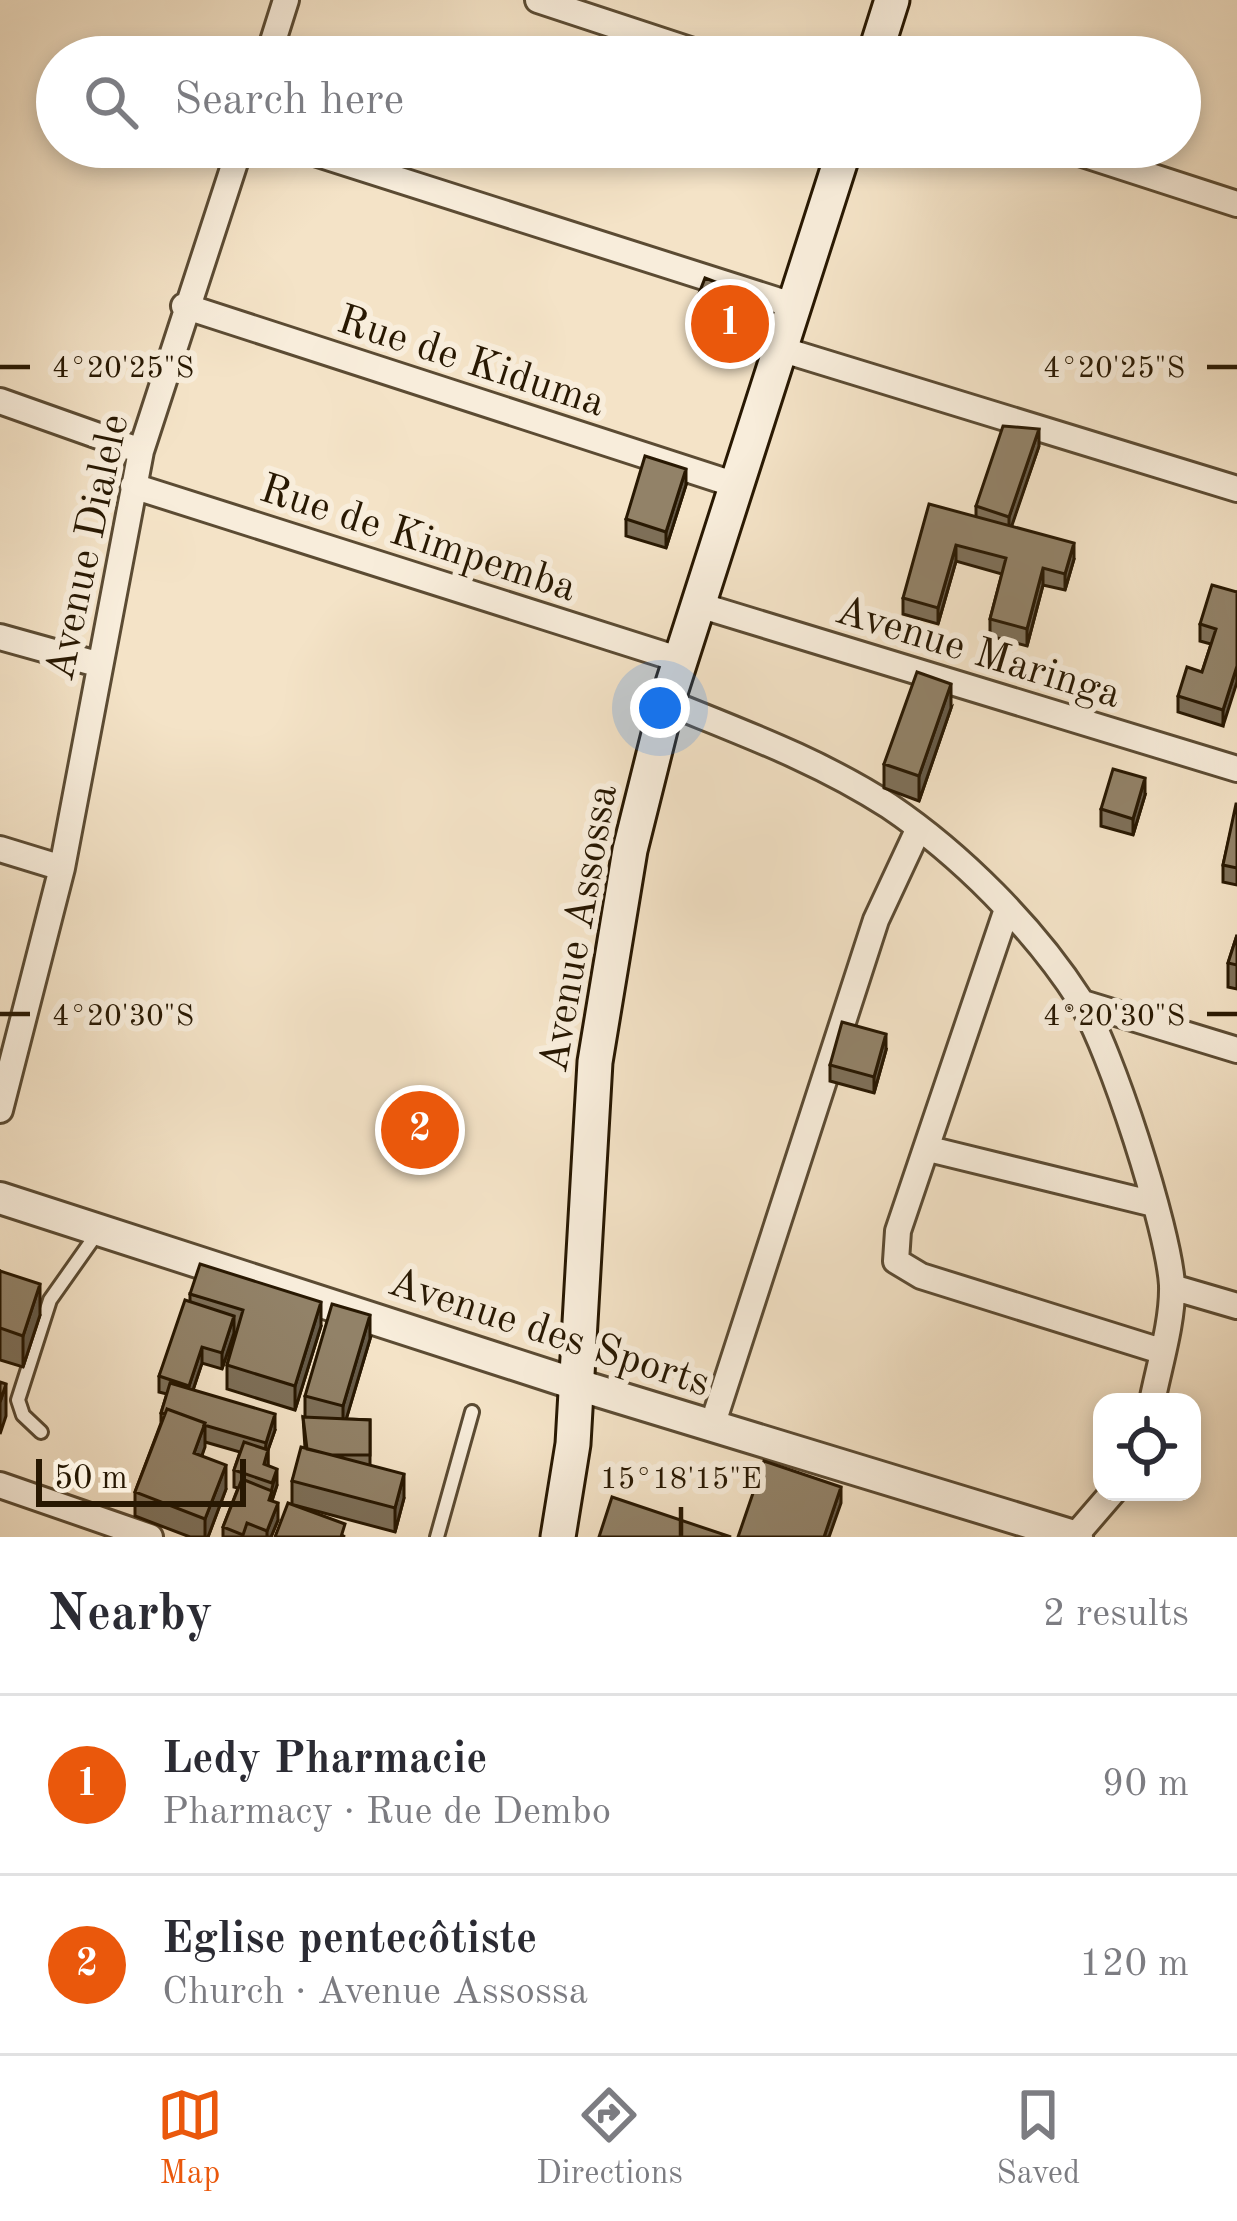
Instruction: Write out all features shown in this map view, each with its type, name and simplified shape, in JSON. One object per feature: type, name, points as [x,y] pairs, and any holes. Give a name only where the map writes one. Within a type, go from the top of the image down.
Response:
[{"type":"main road","points":[[881,36],[892,0]]},
{"type":"main road","name":"Avenue Assossa","points":[[558,1537],[573,1444],[595,1062],[630,850],[667,702],[838,168]]},
{"type":"street","points":[[275,36],[286,0]]},
{"type":"street","points":[[538,0],[647,36]]},
{"type":"street","name":"Avenue Dialele","points":[[0,1111],[9,1036],[62,868],[141,451],[184,306],[233,168]]},
{"type":"street","points":[[362,168],[792,305]]},
{"type":"street","points":[[1125,168],[1237,204]]},
{"type":"street","name":"Rue de Kiduma","points":[[184,306],[736,485]]},
{"type":"street","points":[[777,348],[1237,489]]},
{"type":"street","points":[[0,401],[141,451]]},
{"type":"street","name":"Rue de Kimpemba","points":[[133,486],[681,660]]},
{"type":"street","name":"Avenue Maringa","points":[[699,605],[1237,769]]},
{"type":"street","points":[[0,637],[97,664]]},
{"type":"street","points":[[667,702],[822,766],[918,830],[1006,912],[1082,1003],[1154,1204],[1172,1286],[1154,1393]]},
{"type":"street","points":[[712,1426],[876,920],[918,830]]},
{"type":"street","points":[[0,850],[62,868]]},
{"type":"street","points":[[1006,912],[898,1232],[896,1261],[921,1276],[1161,1351]]},
{"type":"street","points":[[1082,1003],[1237,1050]]},
{"type":"street","points":[[928,1149],[1154,1204]]},
{"type":"street","name":"Avenue des Sports","points":[[0,1198],[574,1384],[1076,1537]]},
{"type":"street","points":[[1172,1286],[1237,1306]]},
{"type":"street","points":[[0,1485],[150,1537]]},
{"type":"street","points":[[1076,1537],[1106,1501]]},
{"type":"lane","points":[[40,1432],[23,1415],[18,1400],[50,1300],[99,1231]]},
{"type":"lane","points":[[437,1537],[472,1412]]},
{"type":"building","points":[[705,278],[750,295],[738,326],[693,309]]},
{"type":"building","points":[[1003,426],[1039,429],[1009,517],[976,506]]},
{"type":"building","points":[[645,456],[686,469],[666,532],[626,519]]},
{"type":"building","points":[[929,504],[1074,543],[1065,574],[1043,568],[1027,629],[990,619],[1006,558],[956,545],[938,608],[903,598]]},
{"type":"building","points":[[1212,585],[1237,592],[1237,666],[1223,710],[1178,696],[1187,667],[1202,672],[1216,629],[1200,624]]},
{"type":"building","points":[[917,672],[951,684],[919,776],[884,764]]},
{"type":"building","points":[[1113,769],[1145,778],[1133,819],[1101,809]]},
{"type":"building","points":[[1237,804],[1237,868],[1223,865]]},
{"type":"building","points":[[1237,935],[1237,965],[1228,963]]},
{"type":"building","points":[[842,1022],[886,1034],[874,1077],[830,1065]]},
{"type":"building","points":[[200,1264],[321,1302],[295,1386],[227,1365],[243,1310],[190,1294]]},
{"type":"building","points":[[0,1271],[40,1284],[23,1336],[0,1328]]},
{"type":"building","points":[[185,1300],[234,1316],[222,1353],[202,1347],[189,1386],[159,1376]]},
{"type":"building","points":[[332,1304],[370,1315],[343,1406],[305,1396]]},
{"type":"building","points":[[170,1383],[275,1414],[266,1443],[167,1409],[161,1413]]},
{"type":"building","points":[[167,1409],[205,1423],[194,1453],[226,1465],[205,1519],[135,1492]]},
{"type":"building","points":[[303,1417],[370,1420],[370,1455],[332,1455],[307,1449]]},
{"type":"building","points":[[244,1442],[268,1450],[264,1464],[277,1469],[272,1483],[234,1470]]},
{"type":"building","points":[[301,1447],[404,1474],[395,1508],[292,1481]]},
{"type":"building","points":[[764,1461],[841,1487],[824,1537],[738,1537]]},
{"type":"building","points":[[242,1479],[272,1491],[269,1500],[278,1503],[267,1531],[247,1523],[243,1535],[223,1527]]},
{"type":"building","points":[[612,1497],[731,1537],[599,1537]]},
{"type":"building","points":[[288,1503],[345,1524],[341,1537],[275,1537]]},
{"type":"place","name":"Ledy Pharmacie","points":[[730,324]]},
{"type":"place","name":"Eglise pentecôtiste","points":[[420,1130]]}]
